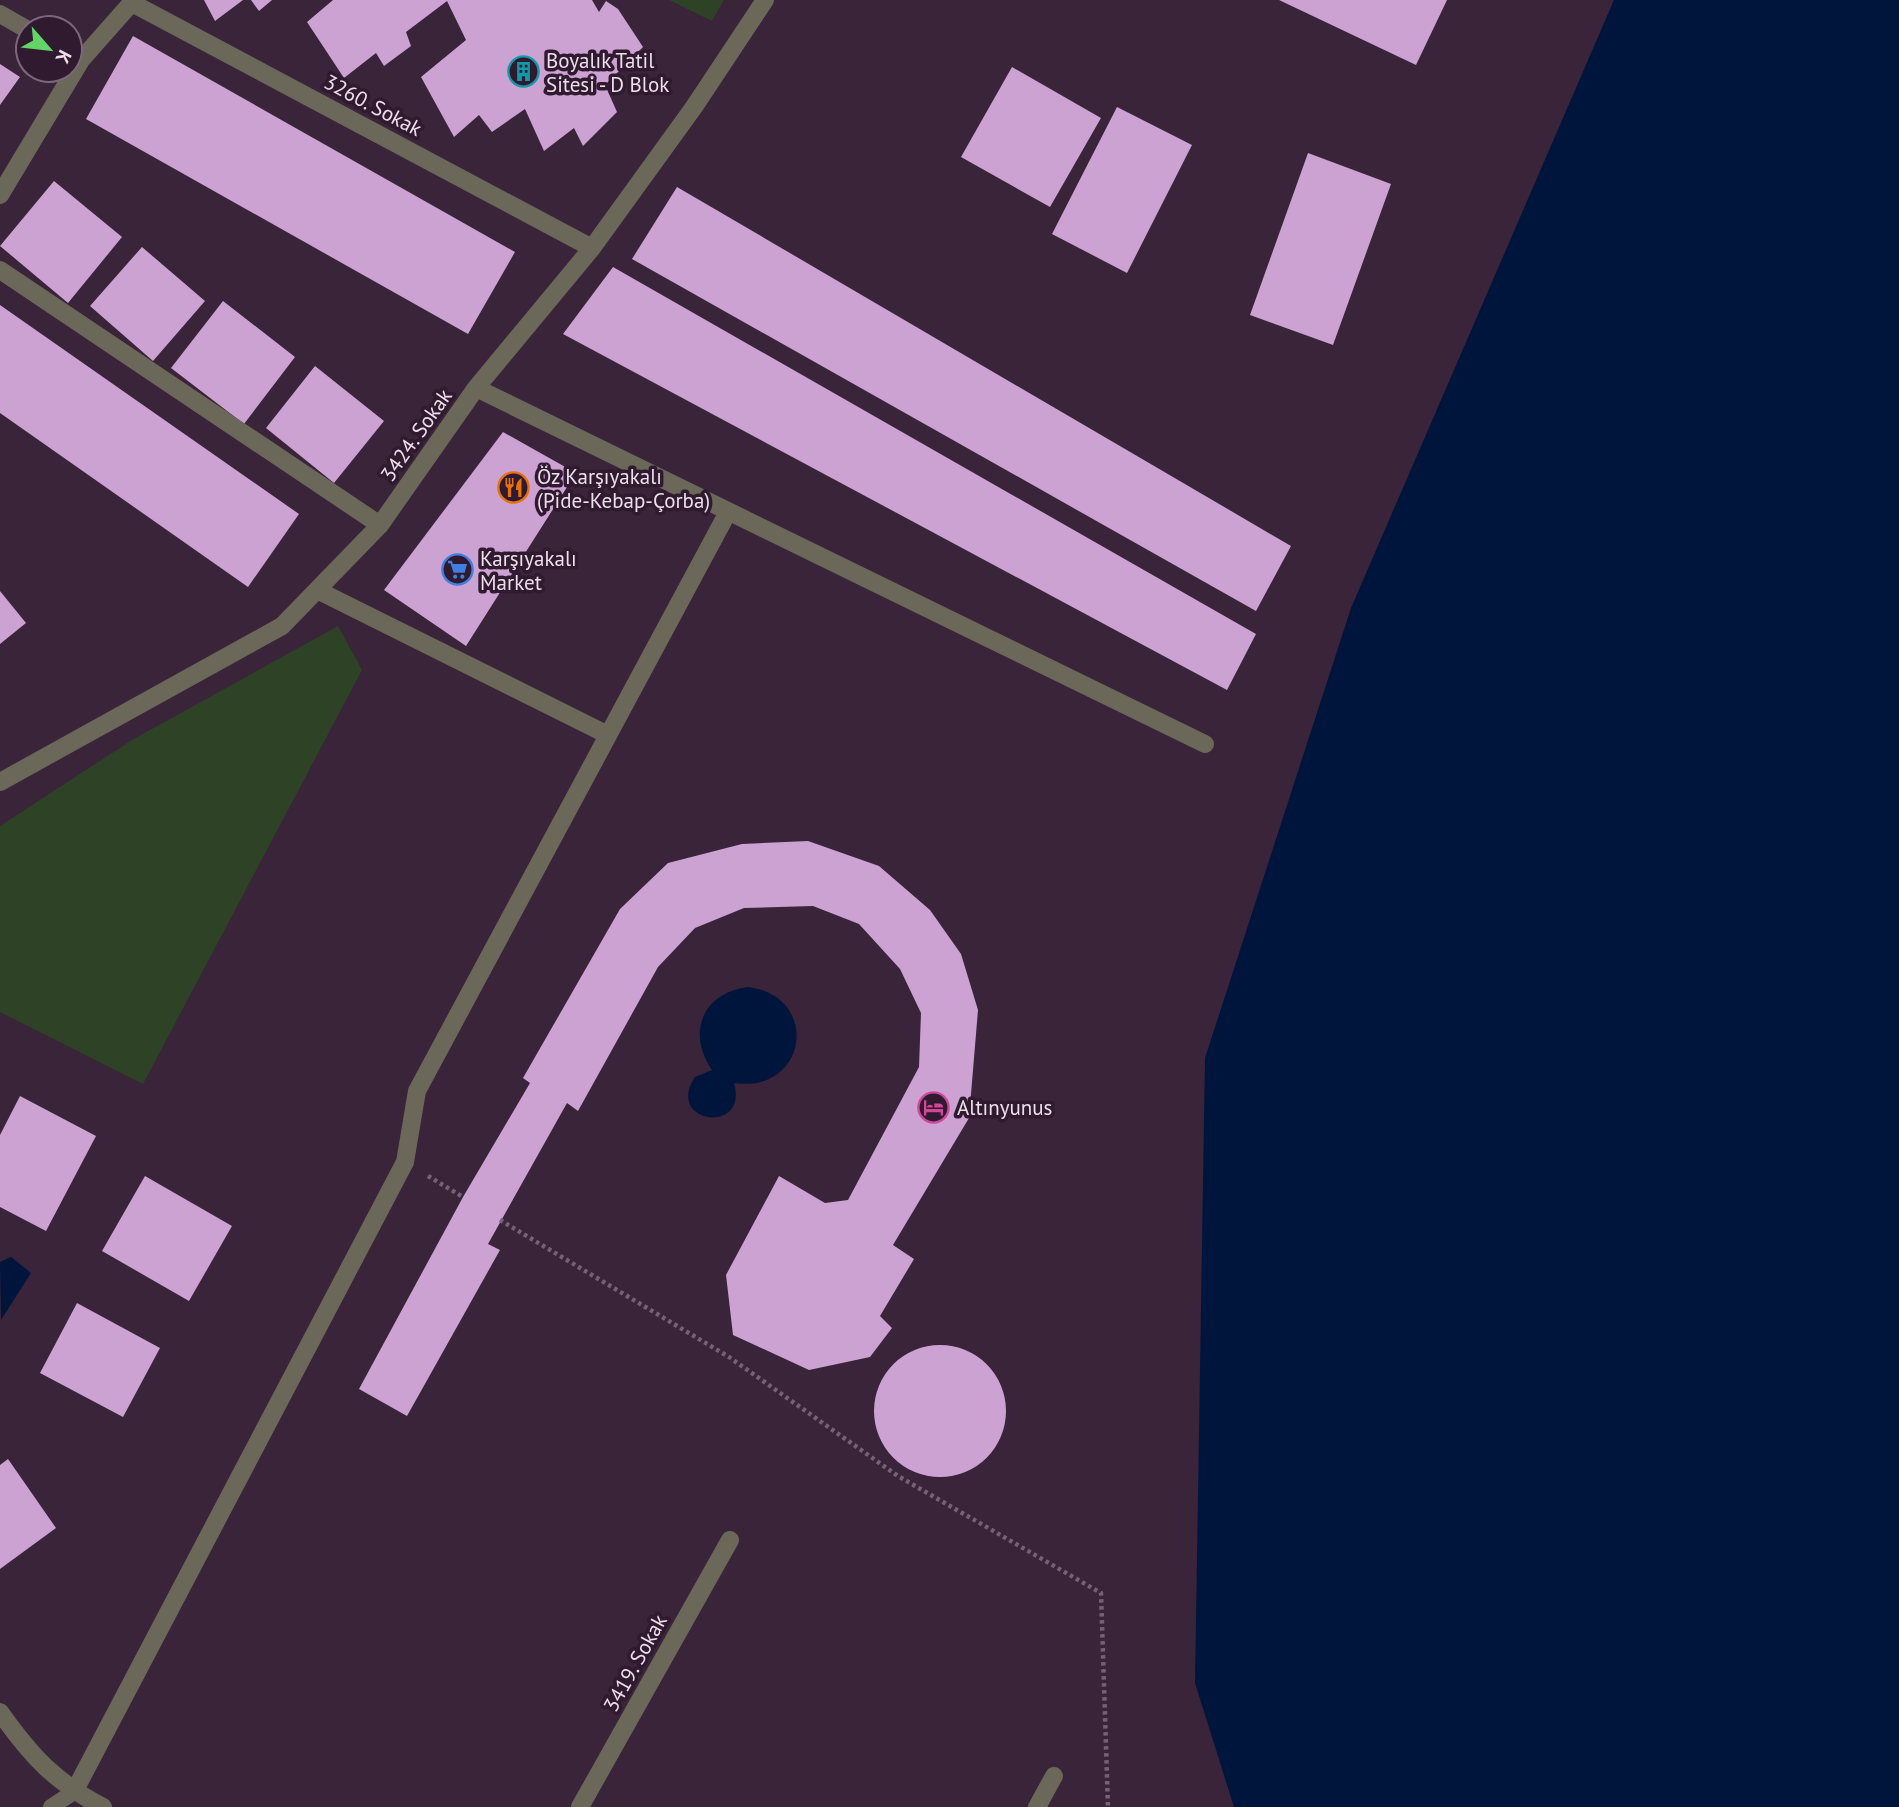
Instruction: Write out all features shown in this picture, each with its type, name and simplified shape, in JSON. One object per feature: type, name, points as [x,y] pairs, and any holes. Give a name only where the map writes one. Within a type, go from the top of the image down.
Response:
[{"type":"street","name":"3424. Sokak","points":[[0,782],[282,626],[380,525],[476,388],[592,248],[694,107],[765,0]]},
{"type":"street","name":"3260. Sokak","points":[[133,1],[592,248]]},
{"type":"street","points":[[84,48],[133,1]]},
{"type":"street","points":[[0,195],[60,84]]},
{"type":"street","points":[[0,270],[380,525]]},
{"type":"street","points":[[476,388],[1205,744]]},
{"type":"street","points":[[74,1792],[405,1163],[418,1091],[728,512]]},
{"type":"street","points":[[317,590],[608,735]]},
{"type":"street","name":"3419. Sokak","points":[[580,1807],[730,1541]]},
{"type":"street","points":[[0,1712],[28,1753],[74,1792],[103,1807]]},
{"type":"street","points":[[1037,1807],[1054,1776]]},
{"type":"lane","points":[[51,1807],[74,1792]]},
{"type":"path","points":[[405,1163],[463,1197]]},
{"type":"path","points":[[500,1220],[729,1357],[898,1476],[1101,1593],[1108,1807]]},
{"type":"green space","points":[[669,0],[724,0],[712,21]]},
{"type":"green space","points":[[338,626],[362,670],[143,1084],[0,1012],[0,826],[132,740]]},
{"type":"water","points":[[1614,0],[1899,0],[1899,1807],[1234,1807],[1195,1683],[1205,1058],[1351,608]]},
{"type":"water","points":[[748,987],[771,994],[787,1007],[795,1024],[796,1042],[790,1060],[778,1074],[759,1082],[734,1083],[735,1100],[730,1111],[720,1117],[708,1117],[698,1113],[690,1105],[688,1093],[695,1077],[712,1070],[700,1042],[703,1016],[720,997]]},
{"type":"water","points":[[11,1257],[31,1273],[1,1320],[0,1262]]},
{"type":"building","points":[[204,0],[243,0],[215,21]]},
{"type":"building","points":[[251,0],[272,0],[259,11]]},
{"type":"building","name":"Boyalık Tatil Sitesi - D Blok","points":[[333,0],[592,0],[599,12],[606,1],[618,9],[643,47],[605,85],[617,112],[583,146],[574,128],[544,151],[525,109],[492,132],[479,115],[454,137],[421,77],[466,40],[447,1],[406,32],[411,46],[384,66],[376,53],[344,78],[307,22]]},
{"type":"building","points":[[1279,0],[1447,0],[1416,65]]},
{"type":"building","points":[[133,36],[515,252],[468,334],[86,119]]},
{"type":"building","points":[[0,64],[14,73],[15,84],[0,105]]},
{"type":"building","points":[[1012,67],[1101,118],[1050,207],[961,157]]},
{"type":"building","points":[[1117,107],[1192,145],[1127,273],[1052,234]]},
{"type":"building","points":[[1308,153],[1391,184],[1333,345],[1250,315]]},
{"type":"building","points":[[54,181],[122,237],[68,303],[0,246]]},
{"type":"building","points":[[677,187],[1291,546],[1256,611],[632,259]]},
{"type":"building","points":[[142,247],[205,301],[153,361],[90,306]]},
{"type":"building","points":[[613,267],[1256,634],[1227,690],[563,334]]},
{"type":"building","points":[[223,301],[295,357],[244,424],[171,368]]},
{"type":"building","points":[[0,305],[299,514],[248,587],[0,413]]},
{"type":"building","points":[[315,366],[384,421],[334,483],[266,428]]},
{"type":"building","points":[[503,432],[576,473],[466,646],[384,590]]},
{"type":"building","points":[[0,591],[26,623],[0,644]]},
{"type":"building","name":"Altınyunus","points":[[808,841],[879,866],[930,910],[961,954],[978,1010],[969,1118],[893,1245],[914,1259],[880,1316],[892,1328],[870,1357],[809,1370],[733,1335],[726,1275],[779,1176],[825,1203],[848,1200],[919,1067],[921,1013],[900,969],[859,924],[813,906],[744,908],[695,928],[658,967],[578,1111],[567,1103],[488,1244],[500,1250],[407,1416],[359,1389],[463,1197],[530,1083],[523,1078],[620,909],[668,863],[742,844]]},
{"type":"building","points":[[20,1096],[96,1136],[46,1231],[0,1207],[0,1135]]},
{"type":"building","points":[[145,1176],[232,1226],[189,1301],[102,1251]]},
{"type":"building","points":[[77,1303],[160,1348],[123,1417],[40,1373]]},
{"type":"building","points":[[940,1345],[965,1350],[977,1356],[995,1374],[1001,1386],[1006,1411],[1001,1436],[995,1448],[977,1466],[965,1472],[940,1477],[915,1472],[903,1466],[885,1448],[879,1436],[874,1411],[879,1386],[885,1374],[903,1356],[915,1350]]},
{"type":"building","points":[[8,1459],[56,1528],[0,1569],[0,1465]]},
{"type":"place","name":"Boyalık Tatil Sitesi - D Blok","points":[[523,72]]},
{"type":"place","name":"Öz Karşıyakalı (Pide-Kebap-Çorba)","points":[[514,488]]},
{"type":"place","name":"Karşıyakalı Market","points":[[457,570]]},
{"type":"place","name":"Altınyunus","points":[[934,1107]]}]
